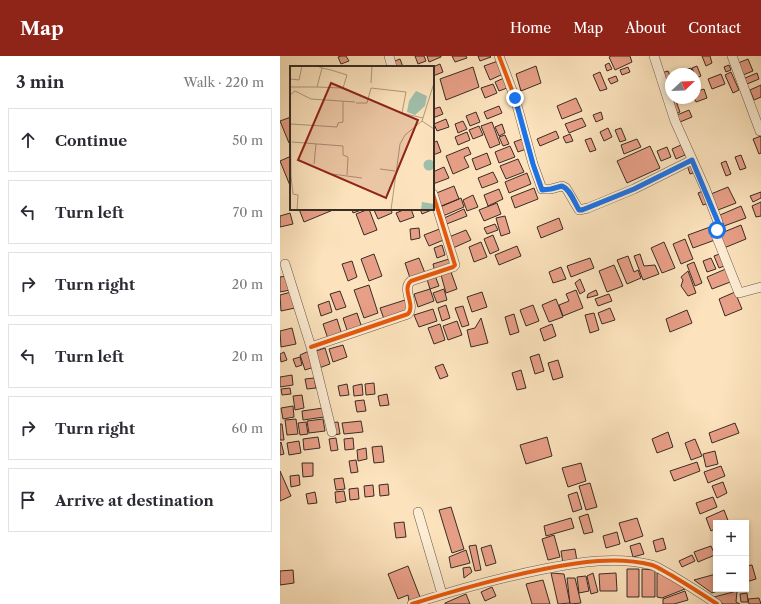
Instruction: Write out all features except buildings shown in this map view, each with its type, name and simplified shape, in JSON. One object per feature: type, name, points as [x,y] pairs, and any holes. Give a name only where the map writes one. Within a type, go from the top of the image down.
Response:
[{"type":"street","points":[[389,56],[392,66]]},
{"type":"street","points":[[499,56],[515,98],[533,164],[542,190],[562,186],[566,188],[579,210],[588,208],[634,189],[692,160]]},
{"type":"street","points":[[654,56],[675,121],[718,222],[716,233],[739,293],[761,287]]},
{"type":"street","points":[[732,56],[761,131]]},
{"type":"street","points":[[310,347],[408,314],[411,310],[408,287],[409,283],[455,265],[434,197]]},
{"type":"street","points":[[285,264],[310,347],[332,432]]},
{"type":"street","points":[[418,512],[442,594]]},
{"type":"street","points":[[412,604],[508,576],[596,561],[632,562],[654,565],[717,604]]},
{"type":"cycle path","points":[[499,56],[515,98],[533,164],[542,189],[551,189],[562,186],[566,188],[579,210],[588,208],[634,189],[692,160]]},
{"type":"cycle path","points":[[311,347],[408,314],[410,310],[407,288],[408,284],[411,281],[455,265],[434,197]]},
{"type":"cycle path","points":[[412,604],[527,573],[571,564],[612,560],[639,562],[652,565],[677,578],[717,604]]},
{"type":"route","points":[[515,98],[533,164],[542,190],[551,189],[558,186],[566,188],[579,210],[582,210],[634,189],[692,160],[718,222],[717,230]]}]
